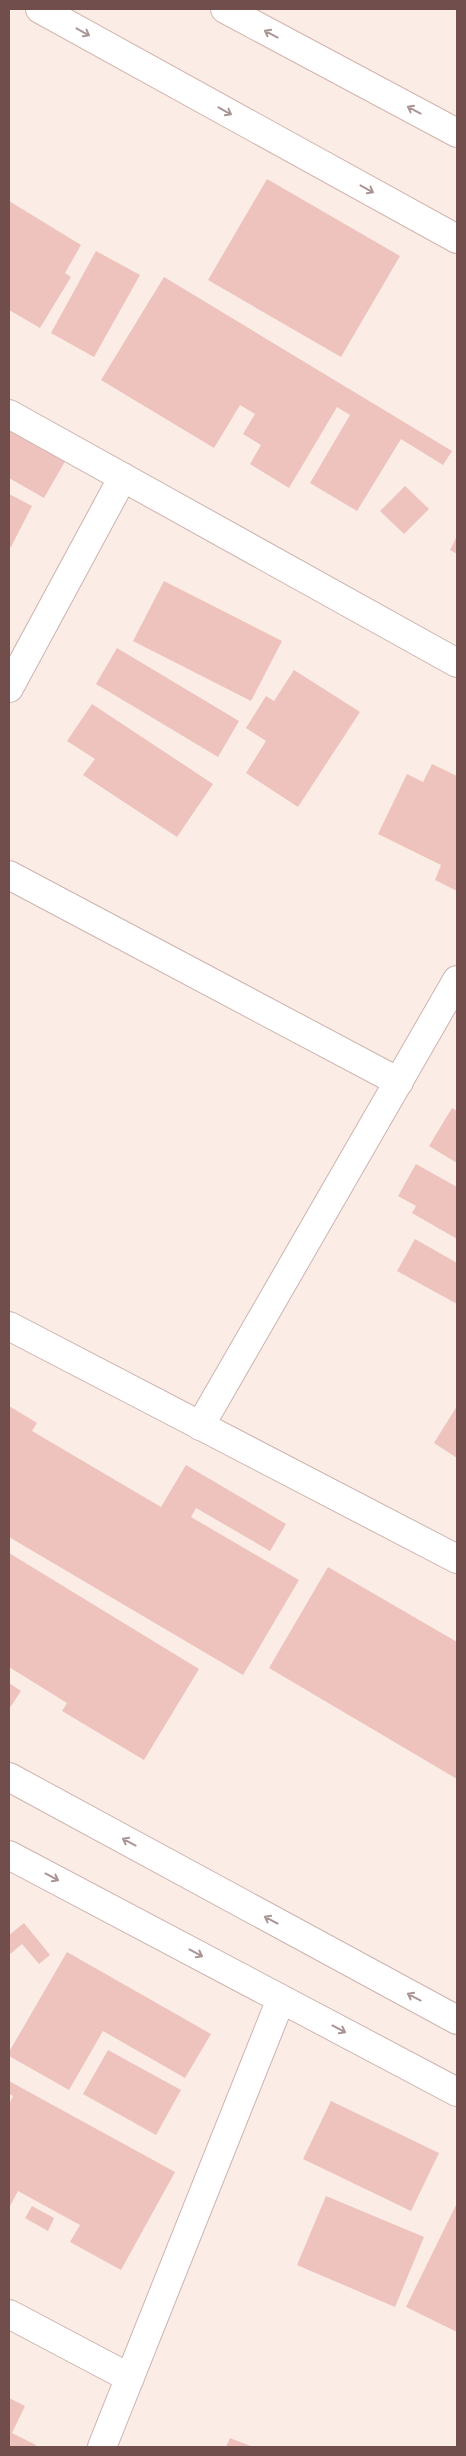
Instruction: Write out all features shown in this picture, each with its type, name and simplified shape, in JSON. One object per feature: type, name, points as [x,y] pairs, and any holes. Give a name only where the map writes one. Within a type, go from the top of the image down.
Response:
[{"type":"street","points":[[40,9],[457,239]]},
{"type":"street","points":[[225,9],[457,133]]},
{"type":"street","points":[[9,414],[457,662]]},
{"type":"street","points":[[9,688],[123,477]]},
{"type":"street","points":[[9,875],[399,1082]]},
{"type":"street","points":[[200,1426],[457,980]]},
{"type":"street","points":[[9,1326],[457,1559]]},
{"type":"street","points":[[9,1777],[457,2020]]},
{"type":"street","points":[[9,1855],[457,2092]]},
{"type":"street","points":[[102,2447],[281,1998]]},
{"type":"street","points":[[9,2314],[130,2378]]},
{"type":"building","points":[[267,179],[400,256],[341,357],[208,280]]},
{"type":"building","points":[[9,201],[81,245],[65,273],[71,277],[40,328],[9,310]]},
{"type":"building","points":[[96,251],[140,275],[94,357],[51,333]]},
{"type":"building","points":[[164,277],[452,451],[443,465],[401,439],[357,511],[310,483],[350,415],[337,407],[289,488],[250,464],[261,445],[243,434],[255,414],[240,405],[214,448],[101,380]]},
{"type":"building","points":[[9,425],[67,458],[44,498],[9,478]]},
{"type":"building","points":[[405,486],[429,509],[404,534],[380,511]]},
{"type":"building","points":[[9,494],[32,506],[11,547],[9,546]]},
{"type":"building","points":[[457,536],[457,554],[450,550]]},
{"type":"building","points":[[164,581],[282,641],[251,701],[133,641]]},
{"type":"building","points":[[117,648],[239,721],[218,757],[96,684]]},
{"type":"building","points":[[294,670],[360,712],[298,807],[246,773],[266,741],[246,728],[266,696],[274,701]]},
{"type":"building","points":[[92,704],[213,784],[177,837],[83,775],[95,759],[67,741]]},
{"type":"building","points":[[432,764],[457,776],[457,891],[435,880],[441,865],[378,834],[407,774],[423,782]]},
{"type":"building","points":[[452,1108],[457,1111],[457,1163],[429,1146]]},
{"type":"building","points":[[416,1164],[457,1187],[457,1239],[412,1213],[416,1206],[398,1196]]},
{"type":"building","points":[[415,1239],[457,1263],[457,1304],[397,1271]]},
{"type":"building","points":[[9,1406],[37,1423],[32,1431],[161,1507],[186,1465],[286,1524],[270,1551],[196,1508],[191,1517],[299,1580],[243,1675],[9,1537]]},
{"type":"building","points":[[457,1406],[457,1458],[434,1443]]},
{"type":"building","points":[[9,1553],[199,1669],[144,1760],[62,1711],[67,1703],[9,1667]]},
{"type":"building","points":[[328,1567],[457,1642],[457,1779],[269,1668]]},
{"type":"building","points":[[9,1683],[21,1691],[9,1709]]},
{"type":"building","points":[[24,1923],[50,1955],[39,1964],[22,1944],[9,1955],[9,1935]]},
{"type":"building","points":[[67,1952],[211,2034],[185,2078],[103,2031],[69,2090],[9,2056],[9,2052]]},
{"type":"building","points":[[108,2050],[181,2090],[156,2135],[83,2094]]},
{"type":"building","points":[[9,2081],[175,2172],[121,2270],[70,2242],[80,2225],[18,2191],[9,2208],[9,2104],[13,2096],[9,2094]]},
{"type":"building","points":[[331,2101],[439,2153],[411,2211],[303,2159]]},
{"type":"building","points":[[326,2196],[424,2237],[395,2307],[297,2265]]},
{"type":"building","points":[[457,2203],[457,2332],[406,2307]]},
{"type":"building","points":[[32,2206],[54,2218],[48,2231],[25,2218]]},
{"type":"building","points":[[9,2398],[25,2406],[12,2433],[36,2445],[34,2447],[9,2447]]},
{"type":"building","points":[[230,2438],[253,2447],[226,2447]]}]
